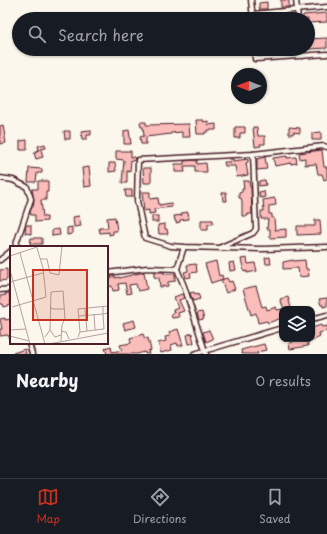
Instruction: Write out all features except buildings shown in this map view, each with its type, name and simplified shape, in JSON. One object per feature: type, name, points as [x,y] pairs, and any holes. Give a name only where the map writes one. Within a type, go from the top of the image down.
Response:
[{"type":"street","points":[[251,0],[253,12]]},
{"type":"street","points":[[296,0],[298,10]]},
{"type":"street","points":[[276,12],[327,7]]},
{"type":"street","points":[[315,55],[327,54]]},
{"type":"street","points":[[255,56],[255,59],[302,56]]},
{"type":"street","points":[[327,147],[324,146],[252,154],[138,160],[137,201],[145,238],[171,246],[262,249],[327,247]]},
{"type":"street","points":[[219,248],[252,233],[256,229],[252,154]]},
{"type":"street","points":[[0,178],[13,180],[27,187],[31,199],[15,246]]},
{"type":"street","points":[[184,247],[177,268],[206,352]]},
{"type":"street","points":[[0,260],[10,252]]},
{"type":"street","points":[[108,273],[147,268],[177,268]]},
{"type":"street","points":[[0,290],[10,289]]},
{"type":"street","points":[[315,318],[327,314]]},
{"type":"street","points":[[194,354],[206,352],[279,329]]},
{"type":"street","points":[[29,344],[32,354]]}]
